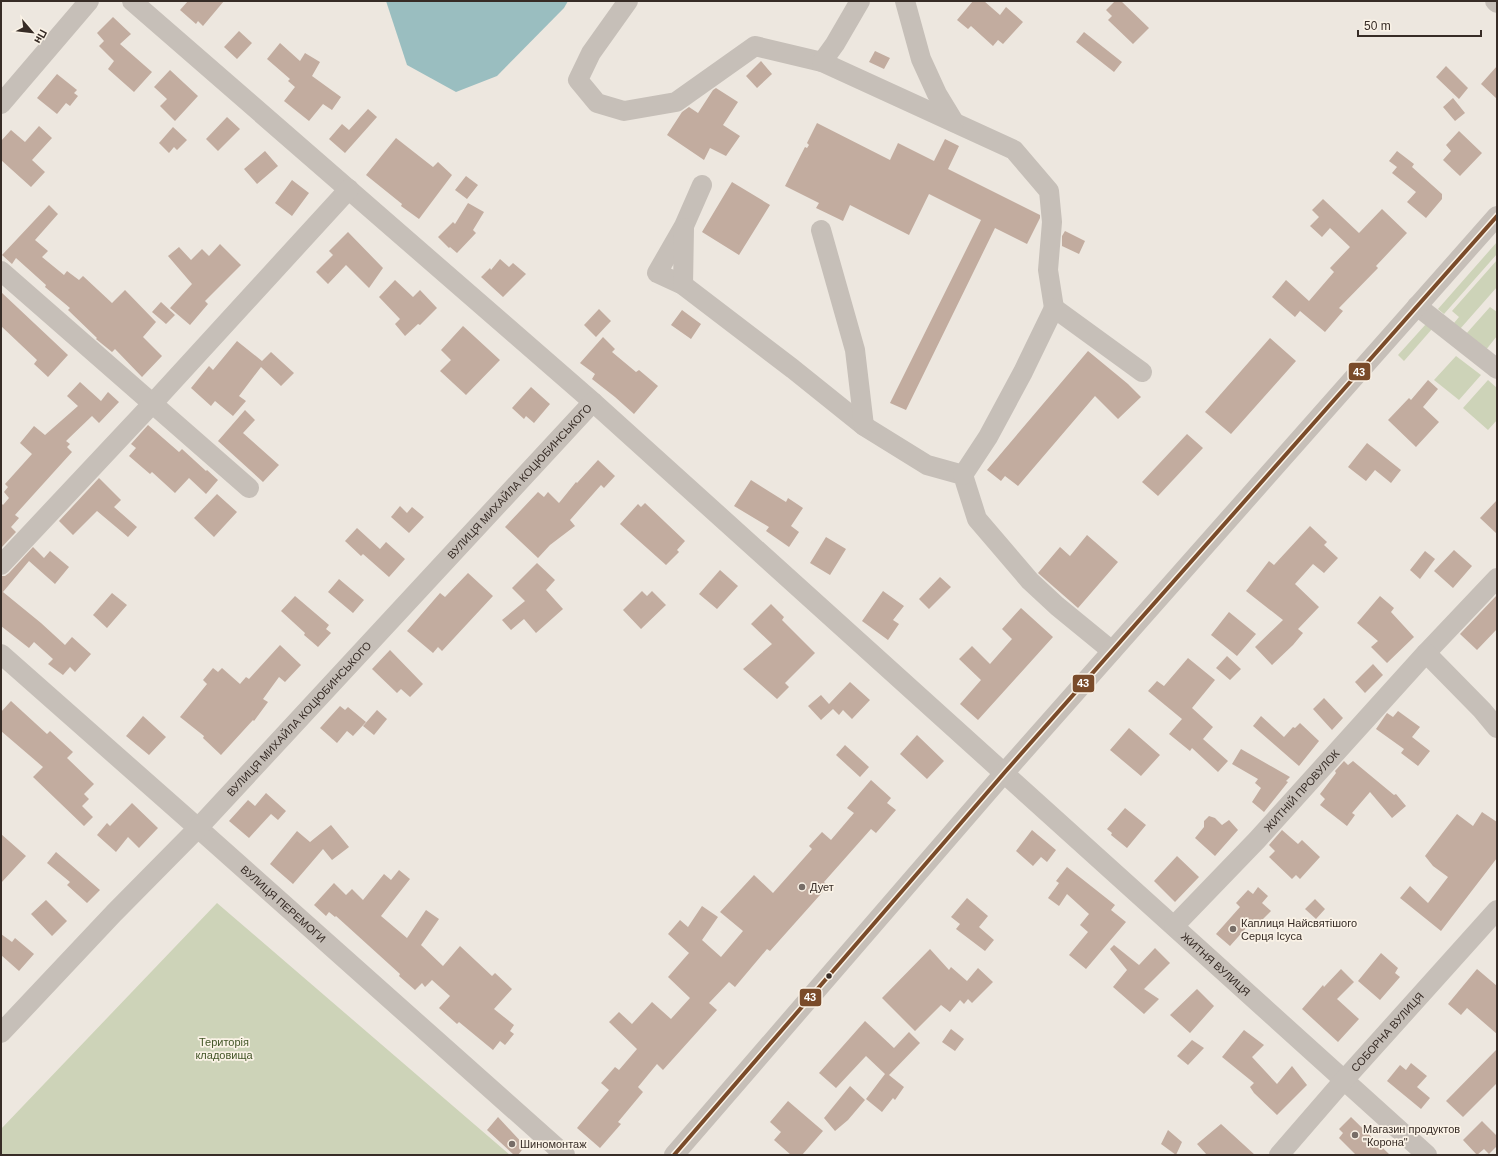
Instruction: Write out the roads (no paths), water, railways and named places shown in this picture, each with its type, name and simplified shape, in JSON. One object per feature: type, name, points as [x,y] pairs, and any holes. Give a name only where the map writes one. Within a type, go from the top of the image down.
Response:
[{"type":"street","points":[[1,104],[89,1]]},
{"type":"street","name":"ЖИТНЯ ВУЛИЦЯ","points":[[132,1],[593,402],[1005,772],[1427,1155]]},
{"type":"street","points":[[628,1],[591,53],[578,80],[597,102],[624,111],[676,102],[755,46],[822,62],[1014,150],[1049,192],[1052,222],[1048,270],[1054,308],[1023,372],[988,437],[963,475]]},
{"type":"street","points":[[822,62],[835,44],[860,1]]},
{"type":"street","points":[[905,1],[921,59],[937,94],[954,122]]},
{"type":"street","points":[[702,185],[684,226],[657,272],[683,285],[793,369],[864,426],[927,465],[963,475]]},
{"type":"street","points":[[1,565],[153,403],[349,189]]},
{"type":"street","points":[[674,1155],[1005,772],[1497,216]]},
{"type":"street","points":[[683,285],[684,226]]},
{"type":"street","points":[[821,230],[855,350],[864,426]]},
{"type":"street","points":[[1,270],[249,488]]},
{"type":"street","points":[[1417,306],[1497,369]]},
{"type":"street","points":[[1054,308],[1142,372]]},
{"type":"street","name":"ВУЛИЦЯ МИХАЙЛА КОЦЮБИНСЬКОГО","points":[[1,1033],[114,913],[198,828],[593,402]]},
{"type":"street","points":[[963,475],[978,519],[1030,581],[1057,606],[1112,651]]},
{"type":"street","name":"ЖИТНІЙ ПРОВУЛОК","points":[[1174,926],[1257,840],[1426,653],[1497,578]]},
{"type":"street","points":[[1426,653],[1482,710],[1497,728]]},
{"type":"street","name":"ВУЛИЦЯ ПЕРЕМОГИ","points":[[1,654],[565,1155]]},
{"type":"street","name":"СОБОРНА ВУЛИЦЯ","points":[[1279,1155],[1344,1080],[1497,910]]},
{"type":"water","points":[[386,1],[568,1],[564,8],[497,76],[456,92],[407,65]]},
{"type":"place","name":"Дует","points":[[802,887]]},
{"type":"place","name":"Каплиця Найсвятішого Серця Ісуса","points":[[1233,929]]},
{"type":"place","name":"Магазин продуктов \"Корона\"","points":[[1355,1135]]},
{"type":"place","name":"Шиномонтаж","points":[[512,1144]]},
{"type":"park label","name":"Територія кладовища","points":[[224,1048]]}]
